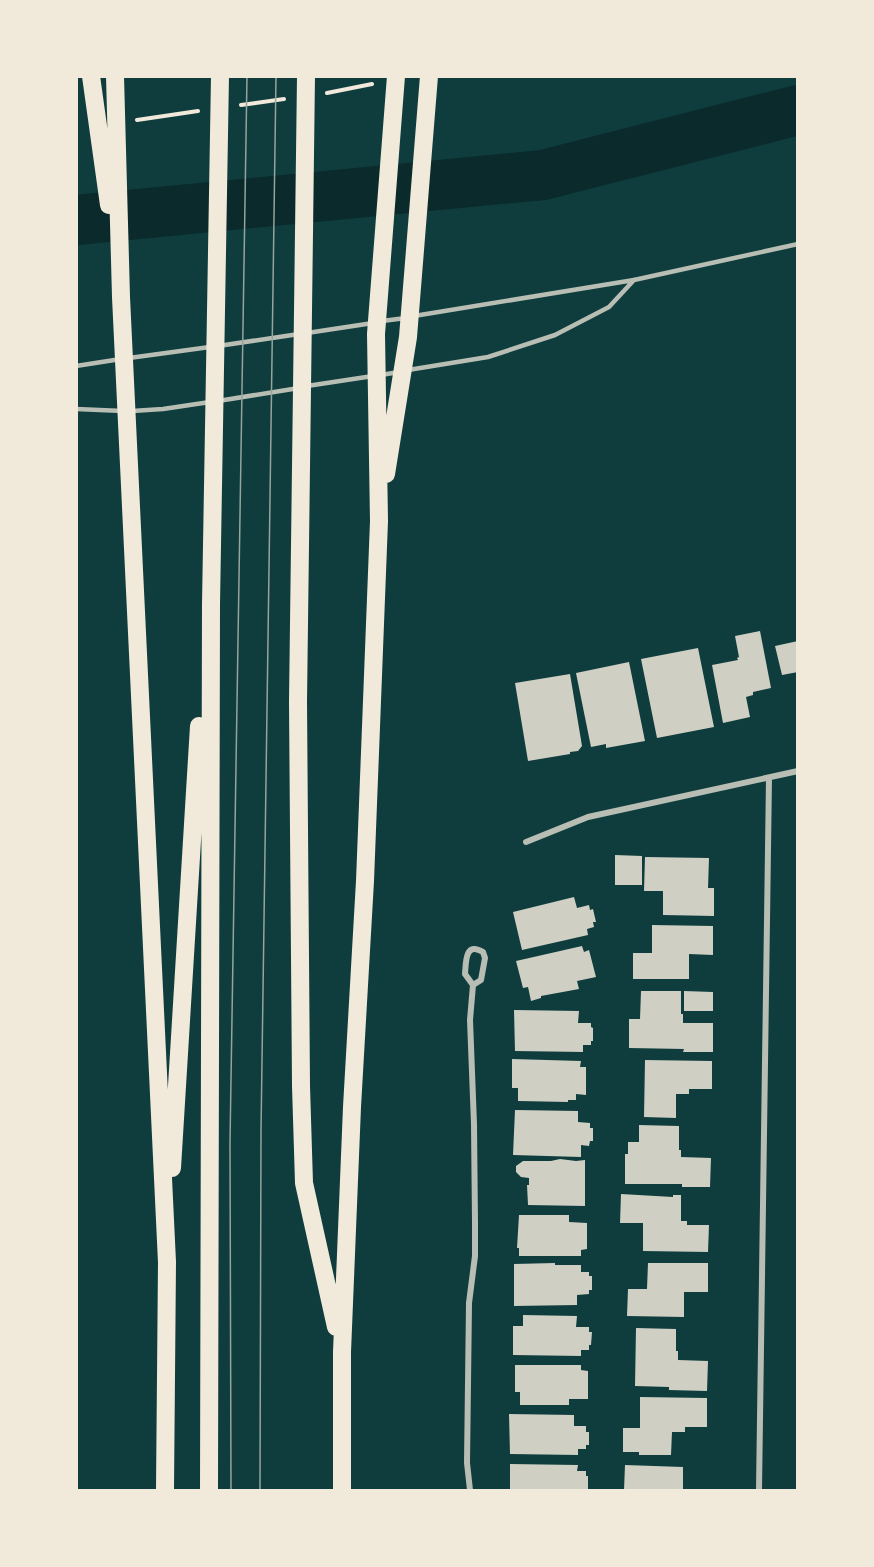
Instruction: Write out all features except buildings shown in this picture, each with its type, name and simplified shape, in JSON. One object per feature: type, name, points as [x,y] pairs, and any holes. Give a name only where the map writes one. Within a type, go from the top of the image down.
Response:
[{"type":"highway","points":[[91,76],[121,297]]},
{"type":"highway","points":[[115,76],[121,297],[167,1262]]},
{"type":"highway","points":[[209,1491],[211,604],[220,76]]},
{"type":"highway","points":[[306,76],[298,702],[304,1183],[342,1352]]},
{"type":"highway","points":[[342,1491],[342,1352],[365,880],[379,520],[376,334],[396,76]]},
{"type":"highway","points":[[379,520],[408,337],[429,76]]},
{"type":"highway","points":[[165,1491],[167,1262],[202,676],[211,604]]},
{"type":"street","points":[[526,842],[588,817],[798,771]]},
{"type":"street","points":[[759,1491],[769,778]]},
{"type":"street","points":[[470,1491],[467,1462],[469,1303],[475,1256],[476,1201],[470,1020],[473,985],[465,974],[466,957],[471,950],[476,949],[483,952],[484,958],[481,980],[473,985]]},
{"type":"lane","points":[[76,366],[324,331],[634,280],[798,244]]},
{"type":"lane","points":[[76,409],[164,410],[488,357],[555,335],[609,307],[634,280]]},
{"type":"path","points":[[317,94],[376,83]]},
{"type":"path","points":[[236,106],[294,97]]},
{"type":"path","points":[[132,121],[201,111]]},
{"type":"waterway","points":[[76,220],[543,175],[798,110]]},
{"type":"tram line","points":[[231,1490],[230,1143],[247,76]]},
{"type":"tram line","points":[[260,1490],[261,1132],[276,76]]}]
